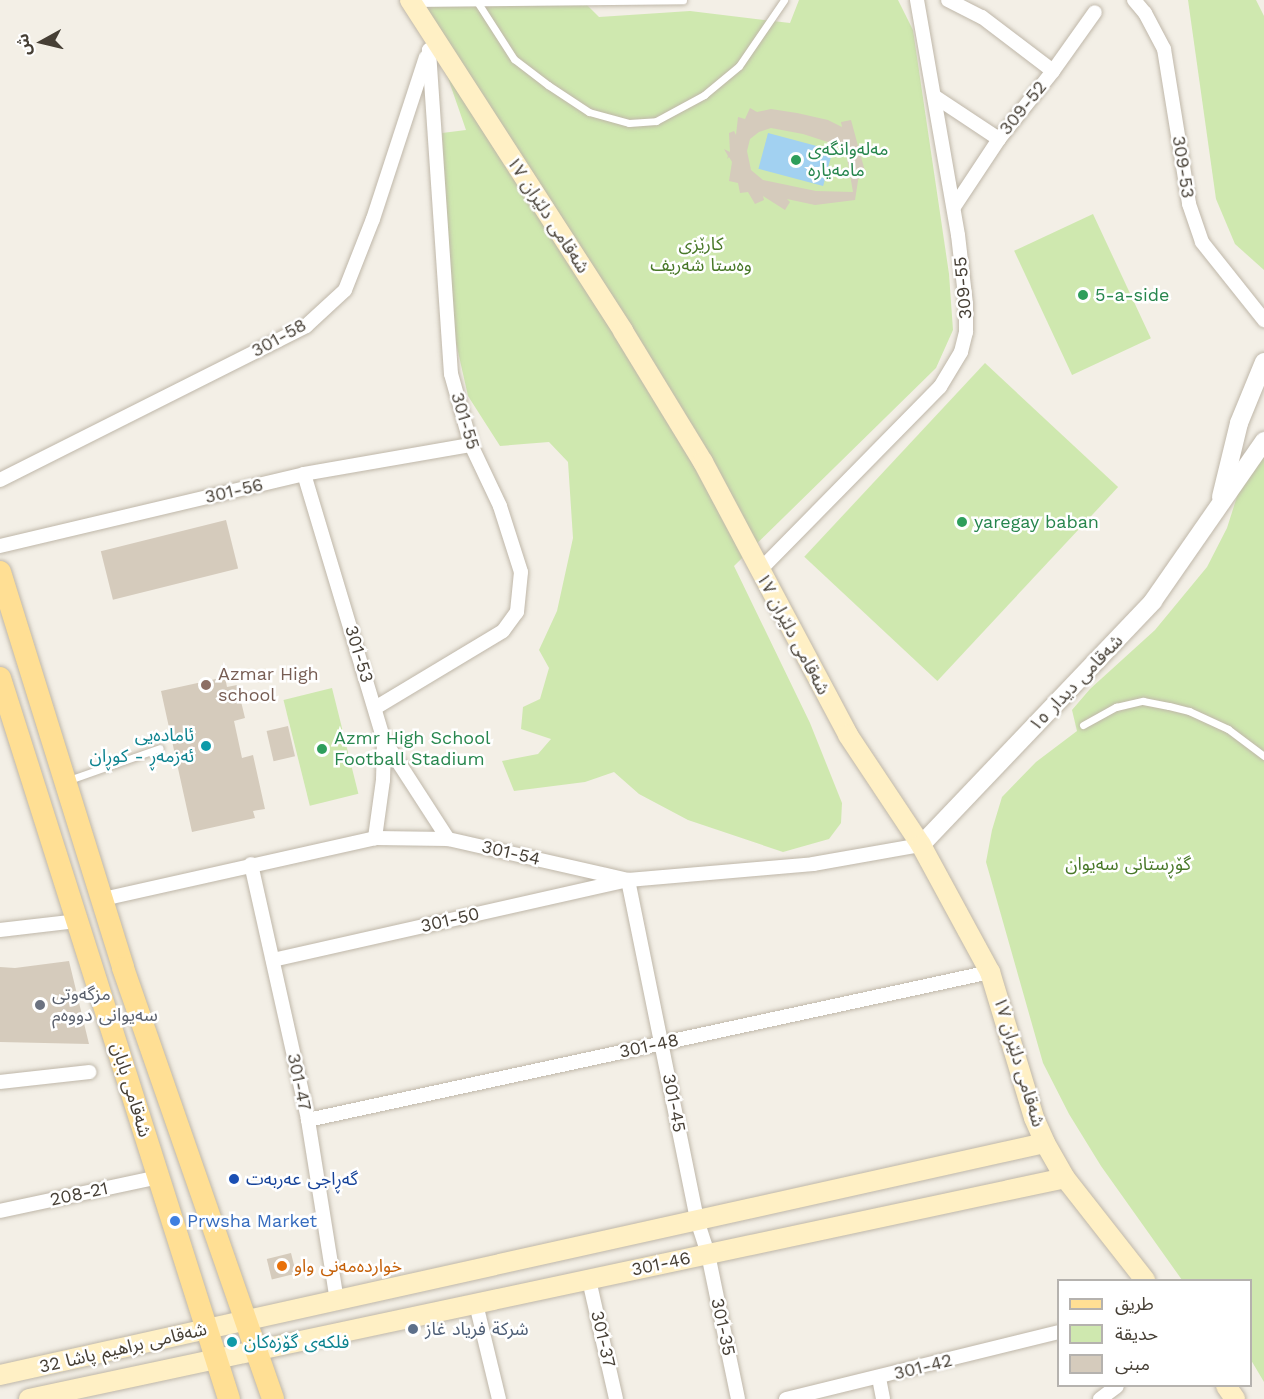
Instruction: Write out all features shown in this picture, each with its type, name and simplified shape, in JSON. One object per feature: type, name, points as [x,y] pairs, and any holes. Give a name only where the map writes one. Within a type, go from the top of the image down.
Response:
[{"type":"main road","name":"شەقامی دلێران ١٧","points":[[411,1],[431,43],[623,331],[691,442],[848,735],[921,845],[990,972],[1034,1118],[1045,1143],[1065,1178],[1143,1279]]},
{"type":"main road","points":[[0,572],[123,968],[273,1399]]},
{"type":"main road","name":"شەقامی بابان","points":[[0,678],[229,1399]]},
{"type":"main road","name":"301-46","points":[[246,1320],[337,1302],[1045,1143]]},
{"type":"main road","name":"301-46","points":[[256,1351],[1065,1178]]},
{"type":"main road","name":"شەقامی براهیم پاشا 32","points":[[0,1375],[246,1320]]},
{"type":"main road","name":"شەقامی براهیم پاشا 32","points":[[29,1399],[256,1351]]},
{"type":"street","name":"309-55","points":[[759,571],[940,387],[953,369],[961,352],[966,332],[966,313],[954,207],[917,0]]},
{"type":"street","points":[[948,0],[982,17],[1053,71]]},
{"type":"street","name":"309-53","points":[[1134,0],[1145,13],[1164,49],[1189,204],[1202,242],[1264,320]]},
{"type":"street","name":"309-52","points":[[954,207],[999,139],[1053,71],[1095,12]]},
{"type":"street","name":"301-55","points":[[375,708],[502,631],[517,612],[521,572],[500,506],[471,445],[451,374],[431,43]]},
{"type":"street","name":"301-58","points":[[0,480],[306,326],[345,290],[373,219],[431,43]]},
{"type":"street","points":[[934,96],[999,139]]},
{"type":"street","name":"شەقامی دیدار ١٥","points":[[1218,510],[1239,423],[1264,362]]},
{"type":"street","name":"شەقامی دیدار ١٥","points":[[921,845],[1153,601],[1264,441]]},
{"type":"street","name":"301-56","points":[[0,546],[304,474],[471,445]]},
{"type":"street","name":"301-53","points":[[304,474],[384,740],[383,780],[375,838]]},
{"type":"street","points":[[384,740],[448,839]]},
{"type":"street","name":"301-54","points":[[103,899],[375,838],[448,839],[628,880],[769,869],[921,845]]},
{"type":"street","name":"301-47","points":[[251,864],[308,1120],[337,1302]]},
{"type":"street","name":"301-50","points":[[273,960],[628,880]]},
{"type":"street","name":"301-45","points":[[628,880],[698,1220],[708,1254]]},
{"type":"street","points":[[0,930],[78,921]]},
{"type":"street","name":"301-48","points":[[308,1120],[990,972]]},
{"type":"street","points":[[0,1082],[88,1072]]},
{"type":"street","name":"208-21","points":[[0,1211],[158,1178]]},
{"type":"street","name":"301-35","points":[[708,1254],[738,1399]]},
{"type":"street","name":"301-37","points":[[589,1280],[616,1399]]},
{"type":"street","points":[[476,1304],[499,1399]]},
{"type":"street","name":"301-42","points":[[786,1399],[1057,1333]]},
{"type":"street","points":[[879,1378],[883,1399]]},
{"type":"street","points":[[1100,1399],[1116,1387]]},
{"type":"lane","points":[[411,1],[478,3],[683,0]]},
{"type":"lane","points":[[478,3],[514,58],[531,72],[589,112],[629,123],[656,121],[704,95],[739,66],[784,0]]},
{"type":"lane","points":[[1083,725],[1116,707],[1143,702],[1169,706],[1190,711],[1228,729],[1264,756]]},
{"type":"lane","points":[[66,782],[160,748]]},
{"type":"green space","name":"کارێزی وەستا شەریف","points":[[421,0],[582,0],[599,17],[690,11],[790,23],[799,0],[898,0],[913,30],[949,274],[953,330],[936,368],[734,566],[810,723],[842,803],[841,823],[829,839],[783,852],[688,820],[639,794],[614,772],[585,782],[514,791],[502,761],[538,754],[551,739],[521,729],[523,707],[540,699],[549,668],[539,650],[557,611],[573,538],[568,462],[549,442],[500,446],[468,396],[454,334],[442,133],[466,130]]},
{"type":"green space","points":[[1188,0],[1256,0],[1264,16],[1264,270],[1235,244],[1216,199]]},
{"type":"green space","name":"5-a-side","points":[[1093,214],[1151,338],[1072,375],[1014,251]]},
{"type":"green space","name":"yaregay baban","points":[[985,363],[1118,487],[937,681],[804,557]]},
{"type":"green space","name":"گۆڕستانی سەیوان","points":[[1264,440],[1264,1382],[1252,1362],[1252,1279],[1181,1279],[1101,1166],[1069,1114],[1043,1063],[986,862],[992,830],[1002,797],[1036,762],[1077,731],[1072,710],[1090,689],[1155,630],[1207,567],[1227,528],[1240,487]]},
{"type":"green space","name":"Azmr High School Football Stadium","points":[[332,688],[358,794],[310,806],[283,700]]},
{"type":"water","name":"مەلەوانگەی مامەیارە","points":[[768,133],[833,150],[823,186],[758,169]]},
{"type":"building","name":"مەلەوانگەی مامەیارە","points":[[750,108],[757,112],[771,109],[797,113],[828,120],[842,127],[841,122],[851,120],[866,175],[860,168],[855,200],[815,205],[787,199],[790,202],[785,210],[763,196],[764,200],[755,204],[748,192],[740,193],[738,183],[729,181],[732,162],[729,157],[727,159],[728,156],[724,149],[730,152],[729,133],[734,131],[736,135],[738,117],[745,119]],"holes":[[[771,128],[803,134],[840,146],[846,152],[853,192],[816,191],[763,180],[751,170],[747,151],[750,139],[759,132]]]},
{"type":"building","points":[[226,520],[238,569],[113,600],[101,551]]},
{"type":"building","name":"ئامادەیی ئەزمەڕ - کوڕان","points":[[225,677],[227,687],[237,685],[245,718],[234,721],[242,758],[253,755],[265,809],[253,811],[255,818],[192,832],[161,691]]},
{"type":"building","points":[[288,726],[295,756],[274,761],[267,731]]},
{"type":"building","name":"مزگەوتی سەیوانی دووەم","points":[[69,961],[89,1044],[0,1042],[0,967],[15,968]]},
{"type":"building","name":"خواردەمەنی واو","points":[[291,1253],[296,1273],[272,1279],[267,1259]]},
{"type":"place","name":"مەلەوانگەی مامەیارە","points":[[796,160]]},
{"type":"place","name":"5-a-side","points":[[1083,295]]},
{"type":"place","name":"yaregay baban","points":[[962,522]]},
{"type":"place","name":"Azmar High school","points":[[206,685]]},
{"type":"place","name":"ئامادەیی ئەزمەڕ - کوڕان","points":[[206,746]]},
{"type":"place","name":"Azmr High School Football Stadium","points":[[322,749]]},
{"type":"place","name":"مزگەوتی سەیوانی دووەم","points":[[40,1005]]},
{"type":"place","name":"گەڕاجی عەربەت","points":[[234,1179]]},
{"type":"place","name":"Prwsha Market","points":[[175,1221]]},
{"type":"place","name":"خواردەمەنی واو","points":[[282,1266]]},
{"type":"place","name":"شرکة فرياد غاز","points":[[413,1329]]},
{"type":"place","name":"فلکەی گۆزەکان","points":[[232,1342]]}]
